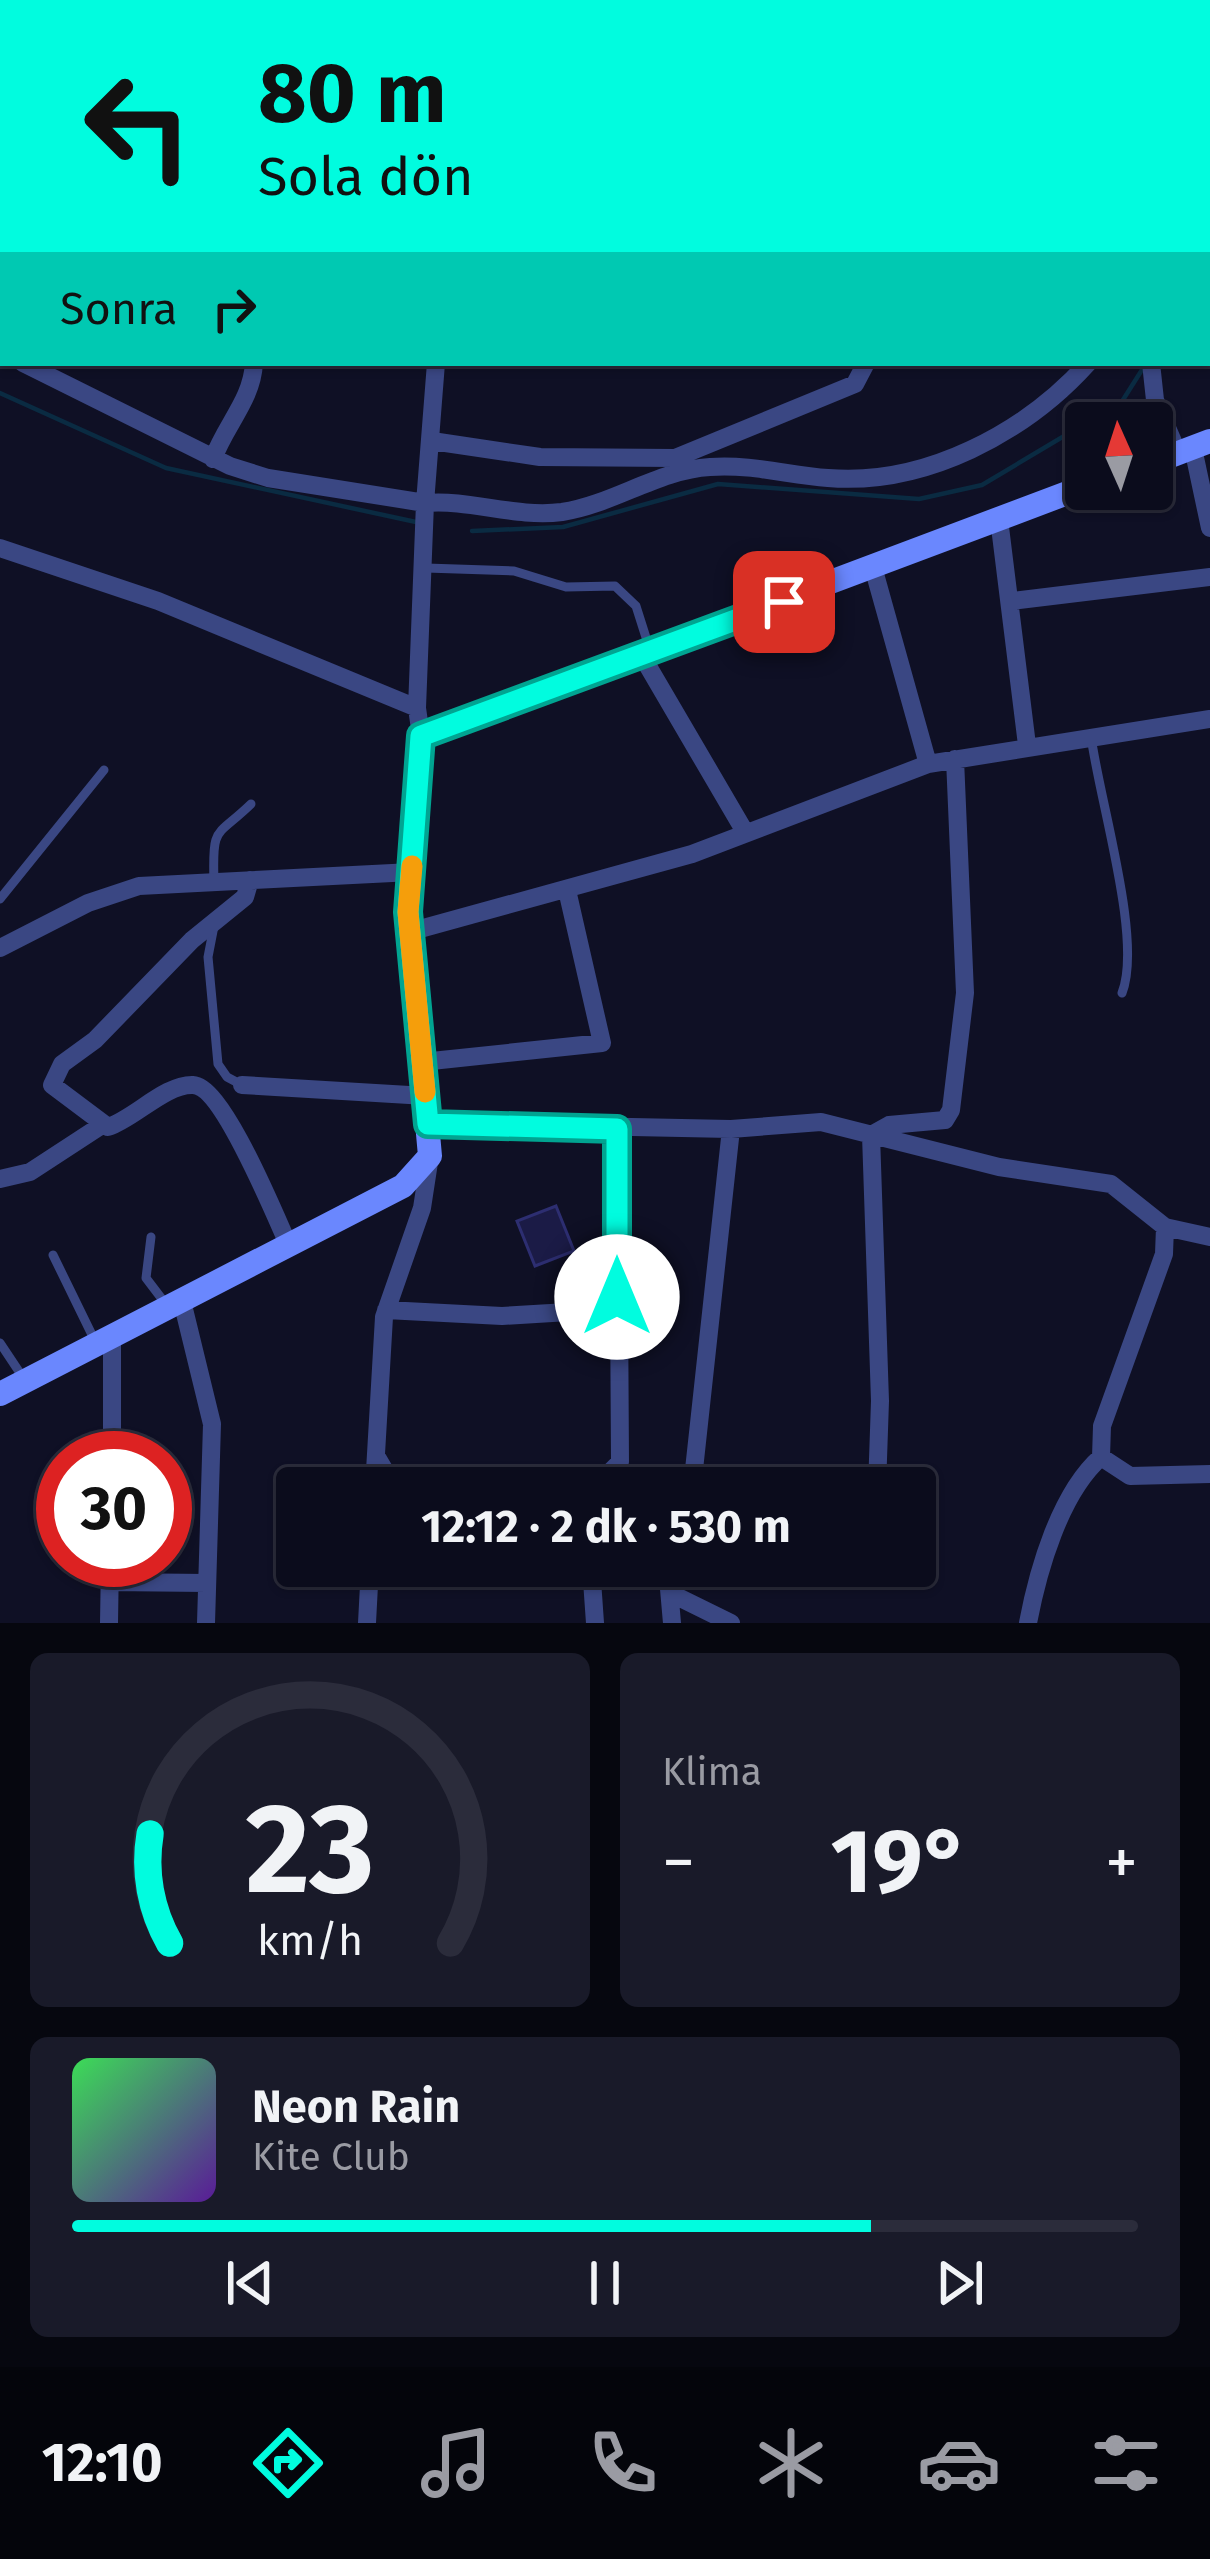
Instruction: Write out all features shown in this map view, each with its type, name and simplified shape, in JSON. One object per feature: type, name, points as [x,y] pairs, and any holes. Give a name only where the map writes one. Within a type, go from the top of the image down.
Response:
[{"type":"street","points":[[29,366],[214,459],[268,478],[517,514],[561,512],[707,467],[828,478],[891,475],[935,463],[1000,434],[1056,395],[1085,366]]},
{"type":"street","points":[[214,459],[227,420],[250,388],[254,366]]},
{"type":"street","points":[[375,1467],[386,1310],[422,1208],[430,1156],[409,932],[411,812],[421,736],[416,708],[426,568],[425,503],[436,366]]},
{"type":"street","points":[[432,441],[540,458],[675,458],[855,384],[864,366]]},
{"type":"street","points":[[1151,366],[1155,400],[1194,448],[1210,528]]},
{"type":"street","points":[[421,736],[1065,494]]},
{"type":"street","points":[[999,519],[1027,745]]},
{"type":"street","points":[[0,548],[158,601],[416,708]]},
{"type":"street","points":[[873,568],[928,764]]},
{"type":"street","points":[[1012,601],[1210,577]]},
{"type":"street","points":[[646,654],[745,832]]},
{"type":"street","points":[[409,932],[567,890],[745,832],[928,764],[1210,719]]},
{"type":"street","points":[[871,1135],[889,1125],[945,1120],[951,1110],[965,993],[955,759]]},
{"type":"street","points":[[0,948],[88,903],[139,886],[412,872]]},
{"type":"street","points":[[250,880],[244,897],[54,1074],[56,1092],[102,1125],[111,1126],[191,1085],[204,1090],[226,1116],[289,1246]]},
{"type":"street","points":[[422,1062],[602,1043],[567,890]]},
{"type":"street","points":[[242,1084],[426,1096]]},
{"type":"street","points":[[428,1124],[731,1129],[820,1122],[999,1167],[1111,1184],[1165,1227],[1210,1237]]},
{"type":"street","points":[[0,1179],[30,1172],[102,1125]]},
{"type":"street","points":[[615,1467],[620,1462],[617,1129]]},
{"type":"street","points":[[694,1467],[731,1129]]},
{"type":"street","points":[[871,1135],[880,1401],[878,1467]]},
{"type":"street","points":[[0,1394],[404,1186],[430,1156]]},
{"type":"street","points":[[1028,1623],[1036,1582],[1065,1505],[1101,1457],[1102,1426],[1164,1254],[1165,1227]]},
{"type":"street","points":[[176,1304],[212,1424],[206,1623]]},
{"type":"street","points":[[386,1310],[502,1316],[617,1309]]},
{"type":"street","points":[[104,1341],[110,1431]]},
{"type":"street","points":[[376,1455],[381,1467]]},
{"type":"street","points":[[1101,1457],[1130,1476],[1210,1474]]},
{"type":"street","points":[[192,1583],[207,1583]]},
{"type":"street","points":[[109,1587],[109,1623]]},
{"type":"street","points":[[367,1623],[369,1587]]},
{"type":"street","points":[[592,1587],[595,1623]]},
{"type":"street","points":[[671,1587],[672,1623]]},
{"type":"street","points":[[672,1594],[731,1623]]},
{"type":"lane","points":[[426,568],[514,571],[566,587],[615,586],[636,606],[646,654]]},
{"type":"lane","points":[[1091,736],[1121,891],[1127,975],[1122,993]]},
{"type":"lane","points":[[0,899],[104,770]]},
{"type":"lane","points":[[214,882],[222,824],[251,804]]},
{"type":"lane","points":[[215,921],[208,957],[218,1064],[227,1078],[242,1084]]},
{"type":"lane","points":[[152,1238],[146,1278],[176,1304]]},
{"type":"lane","points":[[53,1255],[104,1341]]},
{"type":"lane","points":[[0,1343],[25,1381]]},
{"type":"building","points":[[556,1206],[574,1251],[535,1266],[517,1221]]},
{"type":"waterway","points":[[1122,402],[1144,366]]},
{"type":"waterway","points":[[0,393],[166,468],[416,522]]},
{"type":"waterway","points":[[472,531],[563,527],[718,484],[919,499],[982,485],[1065,436]]},
{"type":"slow traffic","points":[[412,866],[408,912],[412,984],[425,1092]]},
{"type":"route","points":[[617,1297],[617,1129],[428,1124],[408,912],[411,812],[421,736],[784,602]]}]
